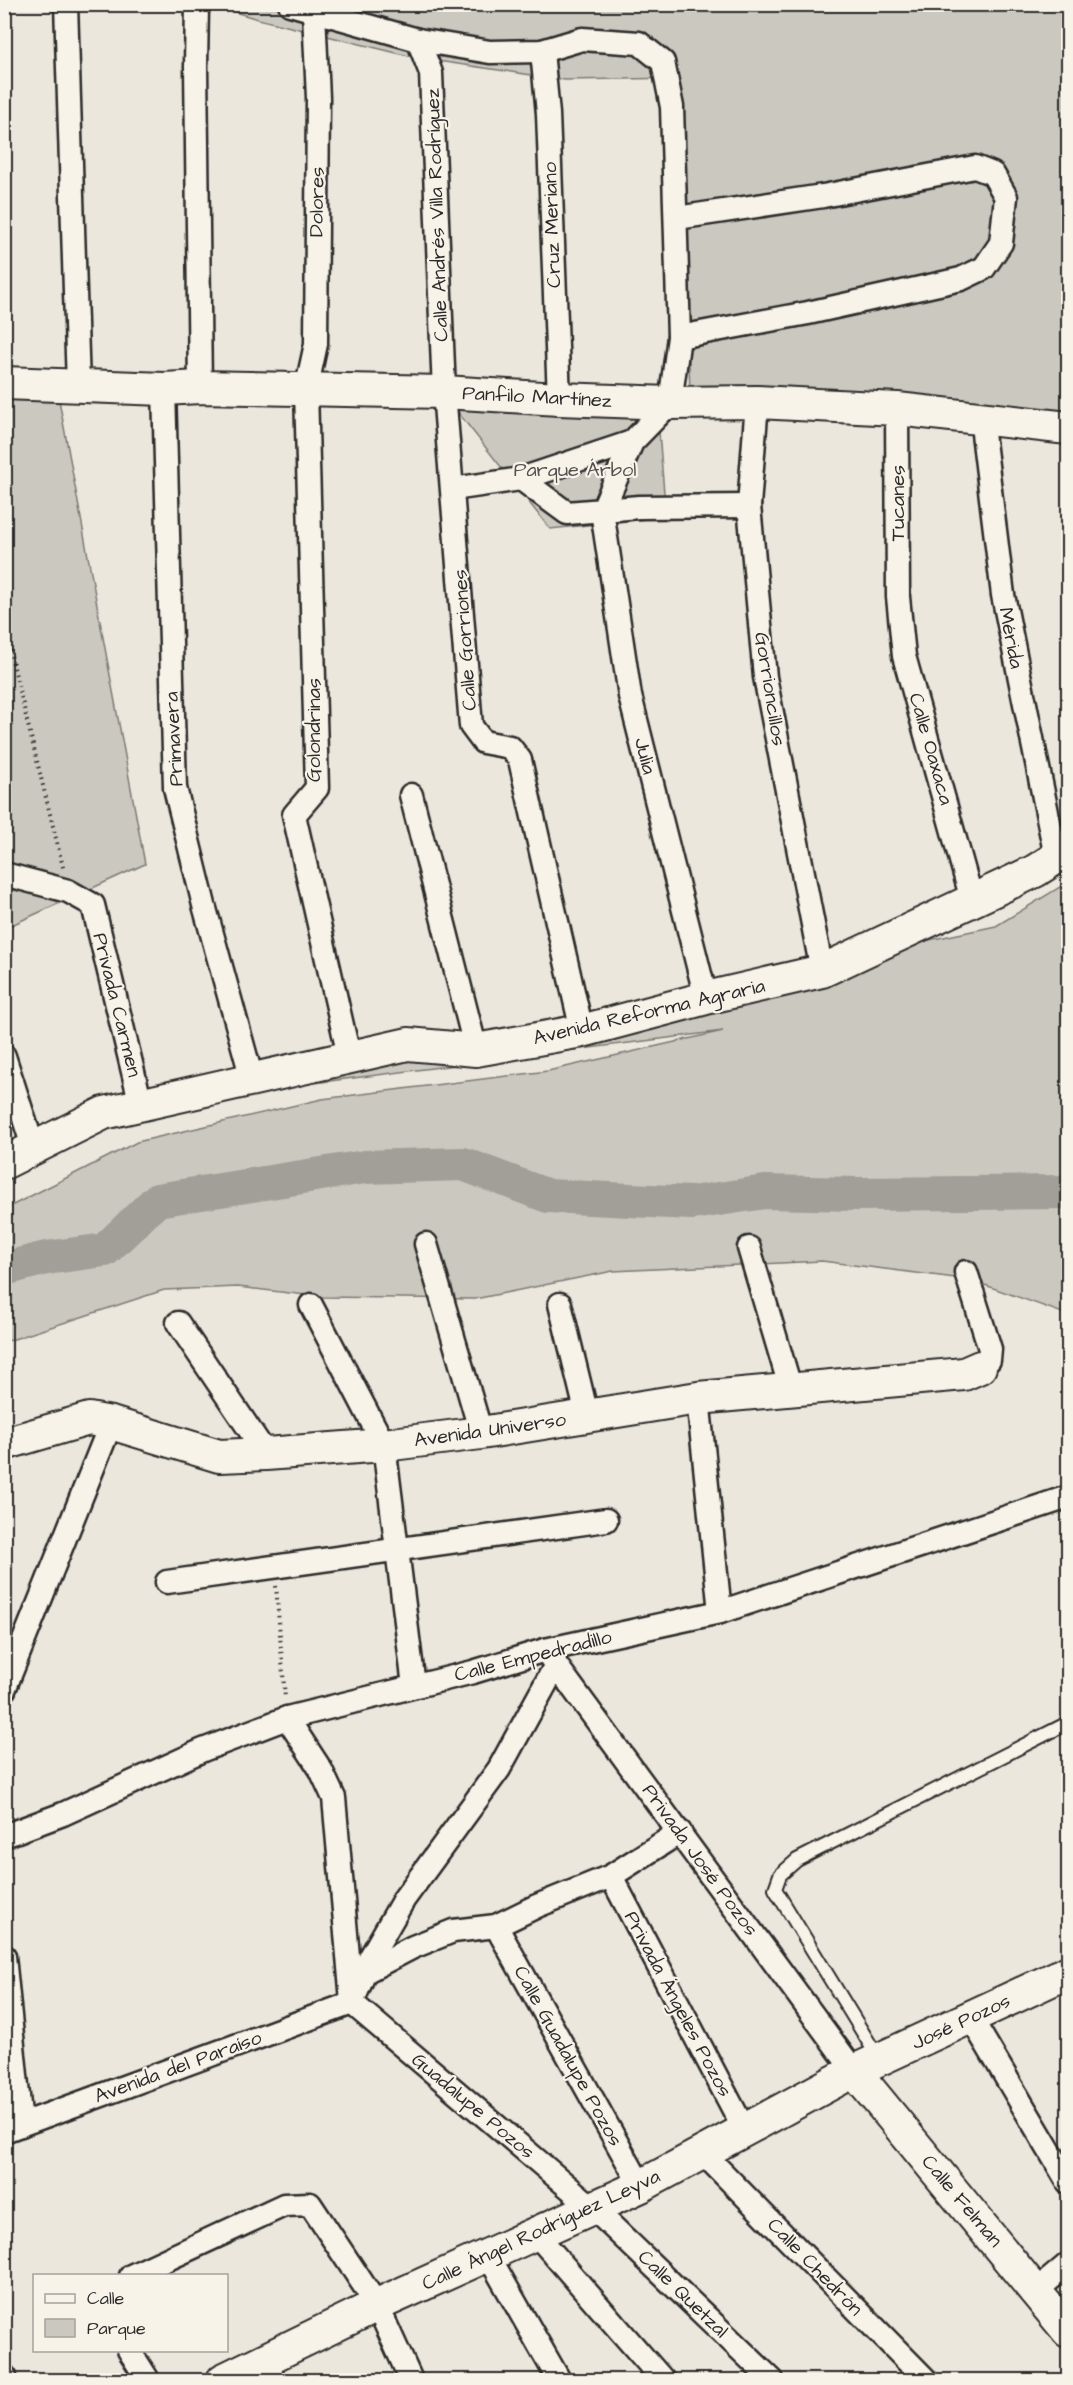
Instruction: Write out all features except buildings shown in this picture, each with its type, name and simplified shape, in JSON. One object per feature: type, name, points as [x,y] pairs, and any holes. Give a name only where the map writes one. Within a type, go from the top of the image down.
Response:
[{"type":"street","points":[[66,4],[78,387]]},
{"type":"street","points":[[197,4],[200,387]]},
{"type":"street","points":[[290,4],[418,40],[490,52],[542,51],[582,39],[639,43],[663,62],[672,106],[679,337],[670,403],[633,442],[602,511]]},
{"type":"street","name":"Dolores","points":[[306,390],[316,344],[318,98],[314,12]]},
{"type":"street","name":"Calle Andrés Villa Rodríguez","points":[[418,40],[431,73],[444,392]]},
{"type":"street","name":"Cruz Meriano","points":[[542,51],[548,126],[560,399]]},
{"type":"street","points":[[677,218],[823,196],[975,167],[993,174],[1006,197],[1001,243],[984,268],[961,279],[808,314],[679,337]]},
{"type":"street","name":"Panfilo Martínez","points":[[4,383],[164,389],[200,387],[444,392],[670,403],[757,402],[897,409],[1068,427]]},
{"type":"street","name":"Primavera","points":[[164,389],[175,788],[204,905],[252,1079]]},
{"type":"street","name":"Golondrinas","points":[[306,390],[317,788],[294,815],[349,1056]]},
{"type":"street","name":"Calle Gorriones","points":[[444,392],[471,726],[483,742],[510,747],[520,760],[582,1031]]},
{"type":"street","name":"Gorrioncillos","points":[[757,402],[749,506],[765,677],[822,971]]},
{"type":"street","name":"Tucanes","points":[[897,409],[898,597]]},
{"type":"street","name":"Mérida","points":[[981,417],[1003,595],[1062,853]]},
{"type":"street","points":[[453,489],[521,479],[633,442]]},
{"type":"street","points":[[521,479],[567,513],[639,507],[749,506]]},
{"type":"street","name":"Julia","points":[[602,511],[630,696],[706,998]]},
{"type":"street","name":"Calle Oaxaca","points":[[898,597],[904,656],[972,900]]},
{"type":"street","points":[[411,795],[476,1050]]},
{"type":"street","name":"Avenida Reforma Agraria","points":[[4,1163],[104,1113],[408,1044],[476,1050],[582,1031],[706,998],[822,971],[1035,871],[1062,853]]},
{"type":"street","points":[[4,874],[68,891]]},
{"type":"street","name":"Privada Carmen","points":[[68,891],[93,905],[141,1105]]},
{"type":"street","points":[[4,1056],[33,1147]]},
{"type":"street","points":[[426,1244],[481,1432]]},
{"type":"street","points":[[749,1248],[791,1390]]},
{"type":"street","points":[[966,1272],[990,1349],[989,1360],[980,1367]]},
{"type":"street","points":[[560,1304],[587,1415]]},
{"type":"street","points":[[311,1305],[384,1445],[395,1550],[414,1686]]},
{"type":"street","points":[[178,1323],[266,1454]]},
{"type":"street","name":"Avenida Universo","points":[[4,1444],[89,1419],[111,1423],[219,1456],[384,1445],[698,1398],[964,1374],[980,1367]]},
{"type":"street","points":[[698,1398],[720,1612]]},
{"type":"street","points":[[4,1690],[111,1423]]},
{"type":"street","name":"Calle Empedradillo","points":[[4,1836],[63,1814],[204,1750],[287,1718],[473,1672],[551,1658],[720,1612],[1068,1497]]},
{"type":"street","points":[[167,1582],[606,1520]]},
{"type":"street","points":[[352,2003],[370,1958],[404,1899],[499,1769],[551,1658]]},
{"type":"street","name":"Privada José Pozos","points":[[551,1658],[680,1832],[867,2065]]},
{"type":"street","points":[[287,1718],[321,1770],[334,1798],[352,2003]]},
{"type":"street","points":[[365,1972],[413,1947],[453,1931],[496,1926],[537,1906],[611,1876],[680,1832]]},
{"type":"street","name":"Privada Ángeles Pozos","points":[[611,1876],[745,2131]]},
{"type":"street","name":"Calle Guadalupe Pozos","points":[[496,1926],[641,2186]]},
{"type":"street","points":[[4,1956],[13,2128]]},
{"type":"street","name":"José Pozos","points":[[867,2065],[1068,1972]]},
{"type":"street","name":"Avenida del Paraíso","points":[[13,2128],[352,2003]]},
{"type":"street","name":"Guadalupe Pozos","points":[[352,2003],[594,2208]]},
{"type":"street","points":[[971,2018],[1068,2182]]},
{"type":"street","name":"Calle Ángel Rodríguez Leyva","points":[[224,2380],[269,2370],[377,2305],[641,2186],[867,2065]]},
{"type":"street","name":"Calle Felman","points":[[867,2065],[1068,2331]]},
{"type":"street","name":"Calle Chedrón","points":[[703,2153],[926,2380]]},
{"type":"street","points":[[135,2274],[284,2205],[310,2204],[377,2305],[411,2380]]},
{"type":"street","name":"Calle Quetzal","points":[[594,2208],[772,2380]]},
{"type":"street","points":[[536,2234],[663,2380]]},
{"type":"street","points":[[488,2254],[559,2380]]},
{"type":"street","points":[[1036,2291],[1068,2264]]},
{"type":"street","points":[[130,2352],[148,2380]]},
{"type":"lane","points":[[867,2065],[775,1889],[780,1875],[797,1860],[1068,1723]]},
{"type":"path","points":[[4,627],[68,891]]},
{"type":"path","points":[[275,1567],[287,1718]]},
{"type":"green space","points":[[211,5],[1068,5],[1068,422],[690,394],[680,78],[565,80],[417,58],[258,19]]},
{"type":"green space","points":[[4,397],[59,400],[145,864],[5,928]]},
{"type":"green space","name":"Parque Árbol","points":[[453,406],[658,420],[666,517],[550,529]]},
{"type":"green space","points":[[1068,882],[1068,1315],[971,1280],[822,1261],[613,1271],[475,1299],[323,1297],[238,1287],[164,1290],[5,1342],[5,1209],[137,1142],[322,1099],[548,1071],[723,1031],[141,1105],[996,926]]},
{"type":"waterway","points":[[4,1269],[46,1258],[105,1250],[157,1200],[365,1167],[463,1164],[548,1196],[692,1203],[765,1192],[856,1194],[1068,1192]]}]
